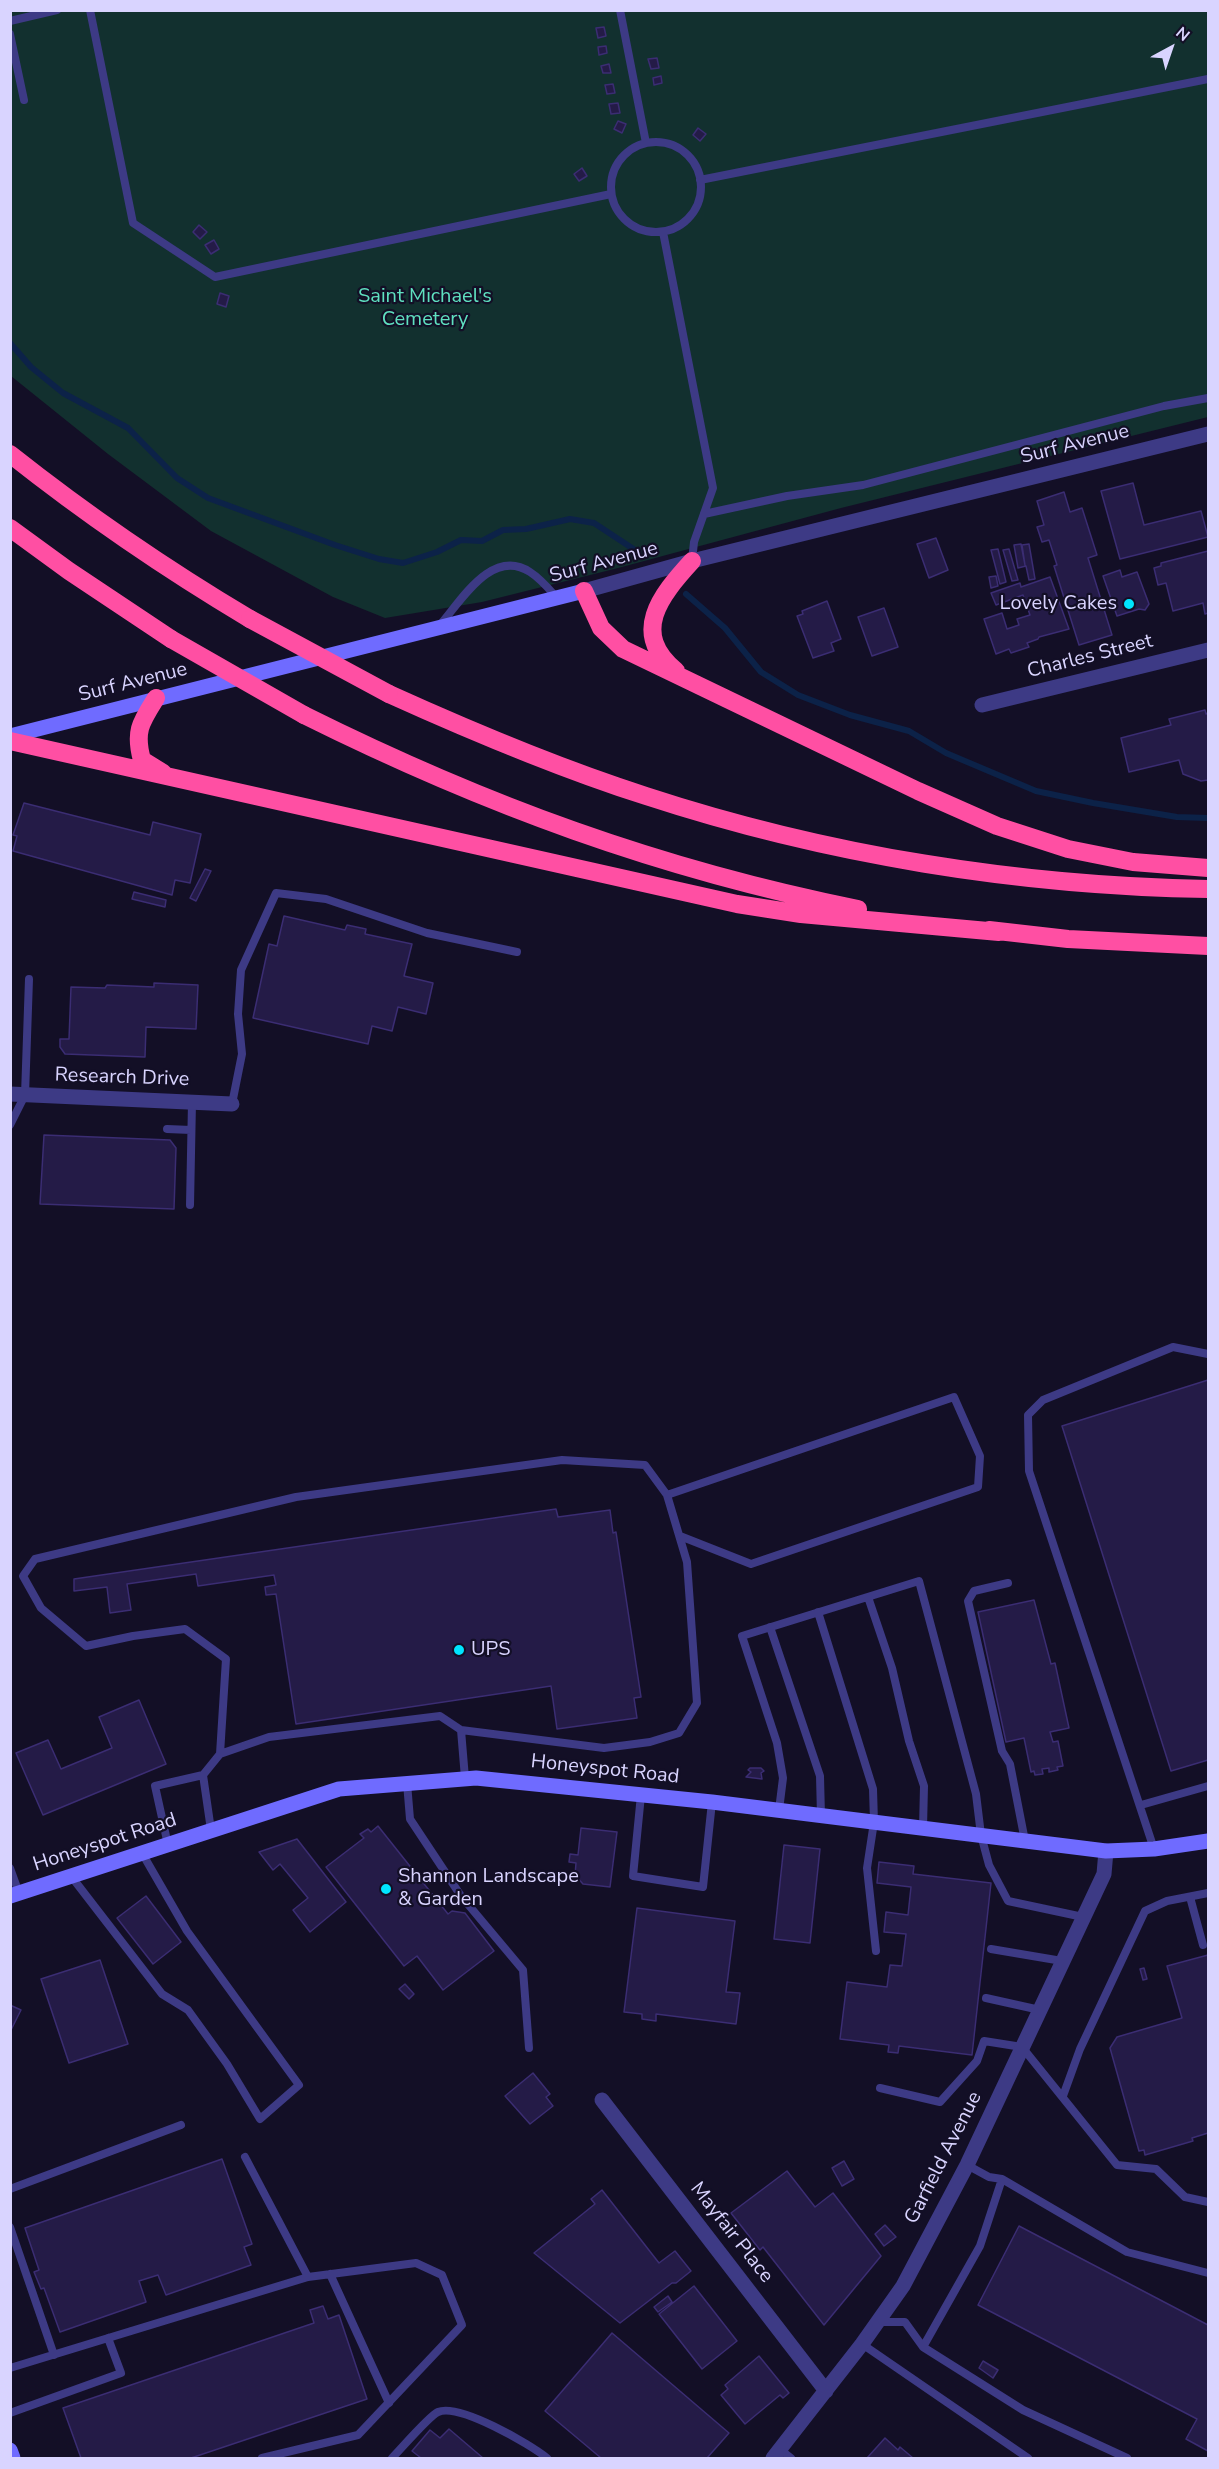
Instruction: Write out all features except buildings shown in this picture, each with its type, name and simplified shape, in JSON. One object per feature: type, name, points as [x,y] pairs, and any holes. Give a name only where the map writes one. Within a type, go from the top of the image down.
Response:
[{"type":"highway","points":[[10,454],[110,530],[250,619],[389,694],[487,737],[581,774],[681,807],[786,835],[923,863],[993,873],[1134,886],[1209,889]]},
{"type":"highway","points":[[10,528],[69,571],[171,639],[304,715],[380,753],[473,794],[609,844],[739,883],[868,912],[999,932]]},
{"type":"highway","points":[[682,676],[669,665],[654,641],[651,631],[652,620],[666,592],[692,561]]},
{"type":"highway","points":[[584,591],[593,616],[613,642],[623,649],[918,791],[997,826],[1068,849],[1122,860],[1209,868]]},
{"type":"highway","points":[[156,698],[140,724],[137,743],[142,760],[173,779]]},
{"type":"highway","points":[[10,741],[737,904],[801,914],[1101,942],[1209,946]]},
{"type":"main road","name":"Surf Avenue","points":[[10,736],[584,591]]},
{"type":"main road","name":"Honeyspot Road","points":[[15,1895],[339,1789],[465,1778],[712,1802],[1106,1851],[1154,1849],[1209,1841]]},
{"type":"main road","points":[[10,2450],[13,2458]]},
{"type":"street","name":"Surf Avenue","points":[[584,591],[692,561],[1209,434]]},
{"type":"street","name":"Charles Street","points":[[982,705],[1209,650]]},
{"type":"street","name":"Research Drive","points":[[18,1095],[232,1104]]},
{"type":"street","name":"Garfield Avenue","points":[[781,2456],[903,2286],[967,2165],[1104,1874],[1106,1851]]},
{"type":"street","name":"Mayfair Place","points":[[602,2100],[826,2391]]},
{"type":"lane","points":[[10,21],[57,10]]},
{"type":"lane","points":[[90,10],[133,223],[215,276],[611,194]]},
{"type":"lane","points":[[620,10],[646,143]]},
{"type":"lane","points":[[10,34],[24,100]]},
{"type":"lane","points":[[700,180],[1209,79]]},
{"type":"lane","points":[[660,142],[675,146],[696,166],[700,180],[700,195],[696,208],[687,219],[663,232],[648,232],[629,223],[615,208],[611,194],[611,181],[622,157],[633,148],[646,143],[660,142]]},
{"type":"lane","points":[[663,232],[713,488],[694,542],[692,561]]},
{"type":"lane","points":[[704,514],[787,496],[863,485],[1164,406],[1209,398]]},
{"type":"lane","points":[[438,628],[479,579],[498,568],[506,566],[523,568],[539,579],[558,598]]},
{"type":"lane","points":[[232,1104],[242,1054],[238,1014],[241,970],[276,893],[326,899],[427,933],[517,952]]},
{"type":"lane","points":[[10,1125],[18,1095],[28,979]]},
{"type":"lane","points":[[190,1205],[192,1102]]},
{"type":"lane","points":[[167,1129],[191,1130]]},
{"type":"lane","points":[[1154,1849],[1029,1471],[1028,1415],[1043,1400],[1173,1347],[1209,1354]]},
{"type":"lane","points":[[667,1495],[954,1397],[980,1456],[978,1487],[751,1564],[680,1536]]},
{"type":"lane","points":[[168,1845],[155,1786],[203,1775],[220,1754],[269,1737],[440,1716],[461,1730],[604,1748],[650,1742],[679,1733],[697,1703],[687,1562],[667,1495],[645,1465],[562,1460],[296,1497],[35,1559],[23,1576],[41,1608],[86,1646],[133,1636],[185,1629],[226,1659],[220,1754]]},
{"type":"lane","points":[[779,1810],[783,1778],[777,1743],[742,1636],[919,1581],[976,1794],[981,1835],[989,1865],[1008,1901],[1083,1917]]},
{"type":"lane","points":[[1008,1583],[974,1591],[968,1601],[1002,1751],[1010,1764],[1025,1841]]},
{"type":"lane","points":[[868,1597],[892,1668],[909,1741],[924,1786],[923,1828]]},
{"type":"lane","points":[[818,1612],[873,1790],[874,1822],[867,1868],[876,1951]]},
{"type":"lane","points":[[770,1627],[820,1776],[821,1815]]},
{"type":"lane","points":[[461,1730],[465,1778]]},
{"type":"lane","points":[[203,1775],[211,1830]]},
{"type":"lane","points":[[408,1783],[410,1820],[461,1896],[523,1970],[529,2048]]},
{"type":"lane","points":[[1141,1805],[1209,1786]]},
{"type":"lane","points":[[641,1794],[633,1876],[703,1887],[712,1802]]},
{"type":"lane","points":[[71,1876],[162,1995],[188,2010],[227,2064],[260,2119],[299,2085],[187,1932],[142,1853]]},
{"type":"lane","points":[[10,1868],[15,1895]]},
{"type":"lane","points":[[1063,2096],[1080,2049],[1145,1911],[1167,1901],[1209,1893]]},
{"type":"lane","points":[[1190,1897],[1203,1945]]},
{"type":"lane","points":[[991,1949],[1062,1961]]},
{"type":"lane","points":[[986,1998],[1040,2010]]},
{"type":"lane","points":[[880,2088],[940,2102],[977,2061],[984,2041],[1022,2047],[1117,2165],[1156,2169],[1185,2197],[1209,2202]]},
{"type":"lane","points":[[10,2189],[181,2125]]},
{"type":"lane","points":[[245,2157],[308,2277]]},
{"type":"lane","points":[[967,2165],[989,2177],[1002,2179],[1127,2252],[1209,2273]]},
{"type":"lane","points":[[923,2347],[980,2246],[1002,2179]]},
{"type":"lane","points":[[10,2227],[54,2355]]},
{"type":"lane","points":[[10,2368],[308,2277],[416,2263],[442,2275],[462,2325],[358,2435],[262,2458]]},
{"type":"lane","points":[[330,2274],[389,2403]]},
{"type":"lane","points":[[877,2322],[905,2322],[923,2347],[1023,2410],[1126,2458]]},
{"type":"lane","points":[[10,2413],[121,2373],[108,2338]]},
{"type":"lane","points":[[862,2344],[1028,2458]]},
{"type":"lane","points":[[392,2458],[437,2412],[454,2410],[496,2428],[547,2458]]},
{"type":"green space","name":"Saint Michael's Cemetery","points":[[10,11],[1208,11],[1208,417],[841,508],[482,602],[385,618],[333,597],[211,531],[108,454],[11,376]]},
{"type":"waterway","points":[[10,343],[31,367],[63,393],[128,428],[177,478],[208,498],[335,545],[379,559],[403,563],[437,552],[461,540],[482,541],[503,530],[526,529],[570,519],[594,523],[638,552]]},
{"type":"waterway","points":[[686,594],[725,628],[761,672],[798,695],[850,715],[909,731],[946,753],[1036,791],[1177,817],[1208,818]]},
{"type":"place","name":"Lovely Cakes","points":[[1129,604]]},
{"type":"place","name":"UPS","points":[[459,1650]]},
{"type":"place","name":"Shannon Landscape & Garden","points":[[386,1889]]}]
